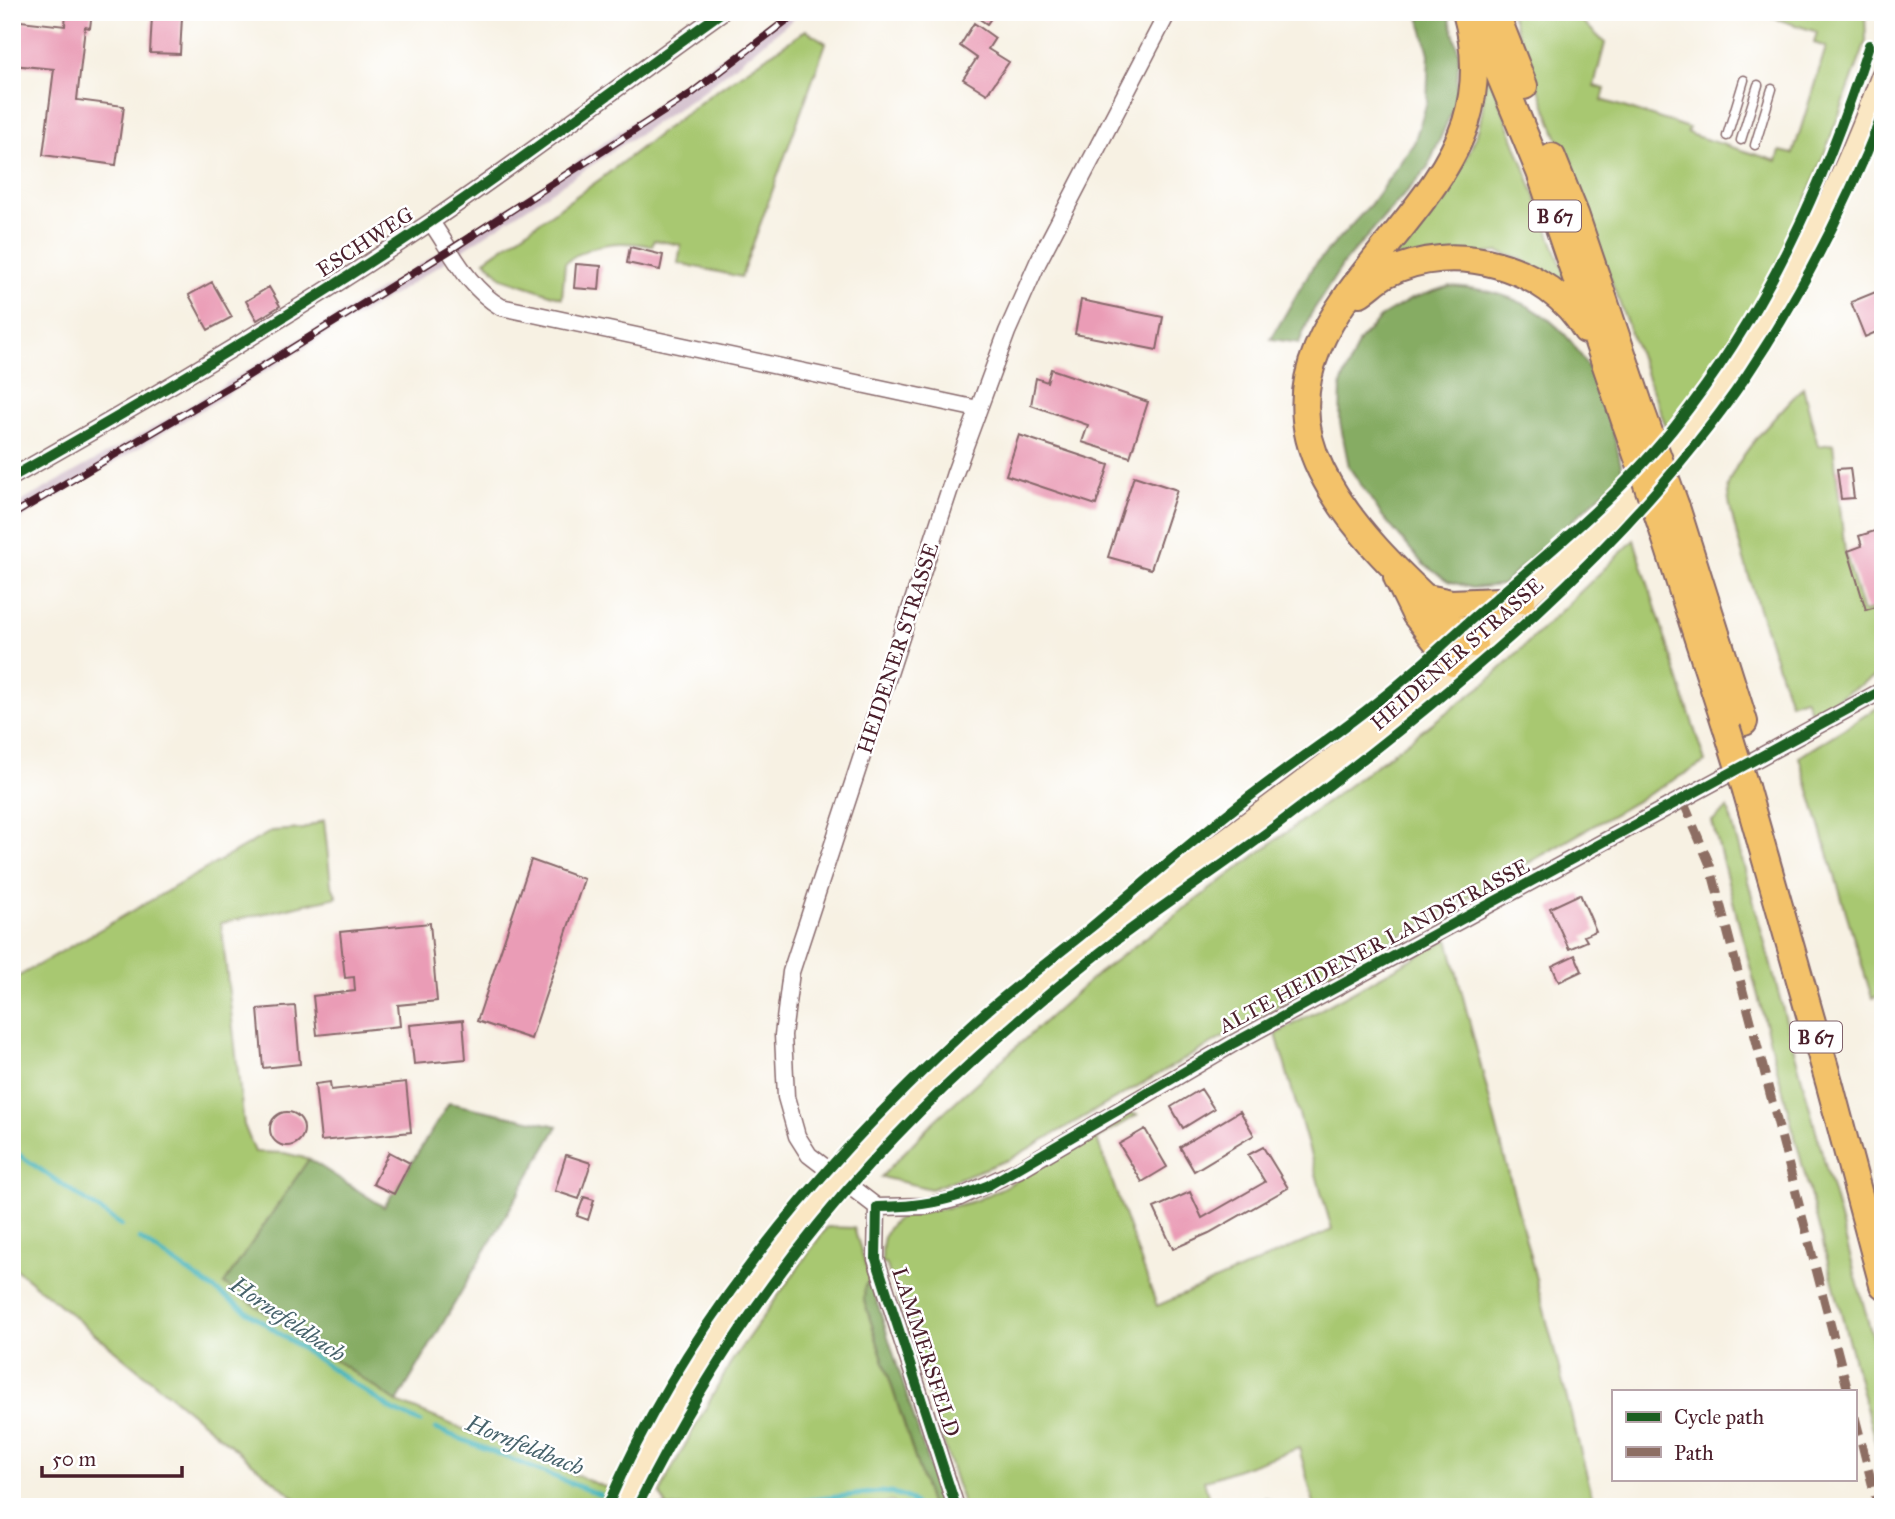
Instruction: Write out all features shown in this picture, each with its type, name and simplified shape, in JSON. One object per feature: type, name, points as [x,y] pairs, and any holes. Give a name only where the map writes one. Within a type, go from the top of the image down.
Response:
[{"type":"highway","points":[[1466,12],[1474,49],[1474,82],[1466,123],[1405,225],[1335,310],[1309,374],[1305,408],[1307,437],[1335,495],[1389,560],[1474,644]]},
{"type":"highway","name":"B 67","points":[[1474,12],[1540,172],[1669,516],[1754,785],[1883,1220]]},
{"type":"highway","name":"B 67","points":[[1494,12],[1575,214],[1634,417]]},
{"type":"highway","points":[[1335,310],[1388,274],[1421,263],[1465,257],[1528,276],[1561,298],[1580,320],[1634,417]]},
{"type":"highway","points":[[1389,560],[1415,614],[1454,663]]},
{"type":"highway","points":[[1427,598],[1451,603],[1522,600]]},
{"type":"highway","name":"B 67","points":[[1754,785],[1883,1285]]},
{"type":"main road","name":"HEIDENER STRASSE","points":[[622,1507],[670,1414],[758,1277],[837,1178],[938,1074],[1104,931],[1454,663],[1630,499],[1728,377],[1765,323],[1823,220],[1883,76]]},
{"type":"street","name":"ESCHWEG","points":[[12,477],[158,395],[431,222],[722,12]]},
{"type":"street","name":"HEIDENER STRASSE","points":[[837,1178],[809,1155],[797,1136],[788,1108],[783,1035],[792,972],[978,409],[1038,262],[1168,12]]},
{"type":"street","points":[[431,222],[467,278],[484,297],[501,307],[978,409]]},
{"type":"street","name":"ALTE HEIDENER LANDSTRASSE","points":[[877,1207],[927,1206],[958,1198],[989,1185],[1234,1044],[1883,690]]},
{"type":"street","points":[[837,1178],[877,1207]]},
{"type":"street","name":"LAMMERSFELD","points":[[877,1207],[876,1259],[956,1507]]},
{"type":"lane","points":[[1727,136],[1744,80]]},
{"type":"lane","points":[[1741,141],[1758,85]]},
{"type":"lane","points":[[1755,145],[1772,89]]},
{"type":"shaded area","points":[[784,12],[802,12],[697,96],[400,291],[12,524],[12,507],[154,427],[394,281],[566,170]]},
{"type":"green space","points":[[1418,12],[1448,12],[1459,53],[1456,102],[1427,169],[1345,261],[1311,314],[1299,343],[1271,339],[1312,268],[1370,205],[1414,143],[1427,102],[1429,54]]},
{"type":"green space","points":[[1510,12],[1573,12],[1605,43],[1594,86],[1605,89],[1602,100],[1689,128],[1687,132],[1692,135],[1777,161],[1780,151],[1793,154],[1826,47],[1814,43],[1817,32],[1755,12],[1865,15],[1866,41],[1862,53],[1785,248],[1749,315],[1667,429]]},
{"type":"green space","points":[[806,30],[826,43],[741,277],[678,263],[681,245],[654,240],[652,246],[606,244],[585,251],[565,263],[562,298],[502,278],[485,260],[599,180],[710,95]]},
{"type":"green space","points":[[1486,66],[1567,280],[1558,281],[1521,259],[1498,252],[1379,268],[1445,192],[1466,159],[1480,123]]},
{"type":"green space","points":[[1449,286],[1489,291],[1523,303],[1550,320],[1572,343],[1589,370],[1603,401],[1623,474],[1502,585],[1472,588],[1448,581],[1423,564],[1383,517],[1349,467],[1340,422],[1341,385],[1359,341],[1382,316],[1411,299]]},
{"type":"green space","points":[[1803,387],[1818,446],[1833,444],[1845,552],[1863,612],[1882,608],[1883,612],[1883,672],[1811,713],[1805,698],[1790,703],[1742,554],[1728,485],[1750,446]]},
{"type":"green space","points":[[1634,540],[1705,762],[1010,1159],[931,1189],[881,1177],[934,1121],[1097,974],[1487,682]]},
{"type":"green space","points":[[1883,704],[1883,995],[1872,998],[1799,757]]},
{"type":"green space","points":[[1728,808],[1883,1376],[1883,1472],[1712,821]]},
{"type":"green space","points":[[324,820],[331,884],[337,897],[221,923],[244,1125],[255,1152],[284,1153],[309,1159],[224,1284],[397,1402],[612,1490],[604,1507],[589,1502],[587,1507],[306,1507],[12,1266],[12,980],[272,831],[303,829]]},
{"type":"green space","points":[[1448,939],[1595,1507],[1315,1507],[1299,1448],[1204,1481],[1211,1507],[964,1507],[886,1263],[882,1264],[883,1240],[887,1229],[901,1218],[960,1205],[998,1190],[1130,1113],[1137,1115],[1097,1139],[1157,1306],[1332,1230],[1276,1034]]},
{"type":"green space","points":[[449,1103],[558,1126],[397,1402],[224,1284],[309,1159],[384,1207]]},
{"type":"green space","points":[[827,1227],[854,1228],[870,1280],[865,1286],[864,1301],[931,1507],[899,1507],[893,1502],[848,1507],[659,1507],[667,1506],[660,1494],[733,1359]]},
{"type":"green space","points":[[870,1280],[942,1507],[931,1507],[864,1300],[865,1286]]},
{"type":"water","points":[[1266,1498],[1281,1507],[1241,1507]]},
{"type":"building","points":[[66,12],[92,12],[90,28],[85,27],[77,100],[124,106],[116,165],[43,155],[54,69],[12,65],[12,20],[65,26]]},
{"type":"building","points":[[982,13],[991,18],[987,24],[978,18]]},
{"type":"building","points":[[152,16],[182,17],[180,54],[150,53]]},
{"type":"building","points":[[974,23],[995,38],[988,49],[1009,62],[987,94],[963,79],[977,58],[960,46]]},
{"type":"building","points":[[630,247],[663,255],[660,270],[627,263]]},
{"type":"building","points":[[576,264],[601,266],[599,290],[574,288]]},
{"type":"building","points":[[212,282],[232,317],[208,330],[189,295]]},
{"type":"building","points":[[269,287],[280,306],[257,320],[246,301]]},
{"type":"building","points":[[1883,289],[1883,329],[1865,337],[1851,302]]},
{"type":"building","points":[[1081,300],[1163,317],[1157,350],[1075,334]]},
{"type":"building","points":[[1051,369],[1148,402],[1130,457],[1082,442],[1088,425],[1031,405],[1036,378],[1047,382]]},
{"type":"building","points":[[1019,435],[1109,465],[1096,505],[1006,475]]},
{"type":"building","points":[[1850,468],[1854,498],[1841,499],[1837,469]]},
{"type":"building","points":[[1134,476],[1177,490],[1151,569],[1108,557]]},
{"type":"building","points":[[1881,529],[1883,605],[1866,610],[1848,551],[1862,546],[1859,536]]},
{"type":"building","points":[[531,860],[584,879],[531,1039],[477,1021]]},
{"type":"building","points":[[1580,894],[1596,931],[1584,936],[1587,941],[1569,949],[1550,908]]},
{"type":"building","points":[[430,923],[437,1001],[398,1005],[400,1026],[317,1035],[313,996],[355,991],[354,977],[345,978],[340,932]]},
{"type":"building","points":[[1575,955],[1582,971],[1559,982],[1552,966]]},
{"type":"building","points":[[295,1006],[300,1064],[263,1068],[258,1009]]},
{"type":"building","points":[[463,1020],[466,1059],[414,1064],[410,1025]]},
{"type":"building","points":[[330,1082],[331,1090],[406,1082],[411,1132],[321,1141],[315,1084]]},
{"type":"building","points":[[1201,1089],[1214,1109],[1183,1128],[1171,1107]]},
{"type":"building","points":[[1240,1111],[1254,1135],[1194,1171],[1180,1147]]},
{"type":"building","points":[[287,1112],[299,1117],[304,1129],[299,1141],[287,1146],[275,1141],[270,1129],[275,1117]]},
{"type":"building","points":[[1145,1129],[1167,1167],[1142,1182],[1119,1144]]},
{"type":"building","points":[[1263,1147],[1288,1188],[1209,1233],[1173,1249],[1154,1208],[1190,1192],[1202,1218],[1265,1182],[1248,1155]]},
{"type":"building","points":[[389,1152],[410,1163],[394,1194],[373,1184]]},
{"type":"building","points":[[566,1155],[591,1163],[579,1199],[555,1191]]},
{"type":"building","points":[[584,1197],[594,1200],[588,1220],[577,1216]]},
{"type":"waterway","name":"Hornefeldbach","points":[[12,1150],[121,1225]]},
{"type":"waterway","name":"Hornefeldbach","points":[[140,1239],[394,1411],[420,1422]]},
{"type":"waterway","name":"Hornfeldbach","points":[[436,1429],[600,1495]]},
{"type":"waterway","name":"Hornfeldbach","points":[[752,1507],[879,1492],[900,1495],[917,1507]]},
{"type":"railway","points":[[12,515],[236,383],[450,250],[692,93],[797,12]]},
{"type":"marked path","points":[[1683,801],[1710,865],[1848,1390]]},
{"type":"marked path","points":[[1856,1421],[1878,1507]]},
{"type":"cycle path","points":[[12,477],[223,354],[378,257],[503,172],[722,12]]},
{"type":"cycle path","points":[[607,1507],[639,1439],[717,1310],[762,1249],[810,1191],[860,1134],[913,1080],[996,1003],[1208,829],[1406,678],[1588,518],[1653,453],[1707,384],[1737,339],[1789,246],[1832,149],[1869,45]]},
{"type":"cycle path","points":[[637,1507],[705,1384],[743,1325],[827,1213],[873,1160],[922,1110],[973,1061],[1093,958],[1289,816],[1476,667],[1594,558],[1648,500],[1700,439],[1767,344],[1805,280],[1839,214],[1883,113]]},
{"type":"cycle path","points":[[956,1507],[876,1259],[877,1207],[934,1202],[989,1185],[1234,1043],[1883,690]]}]
